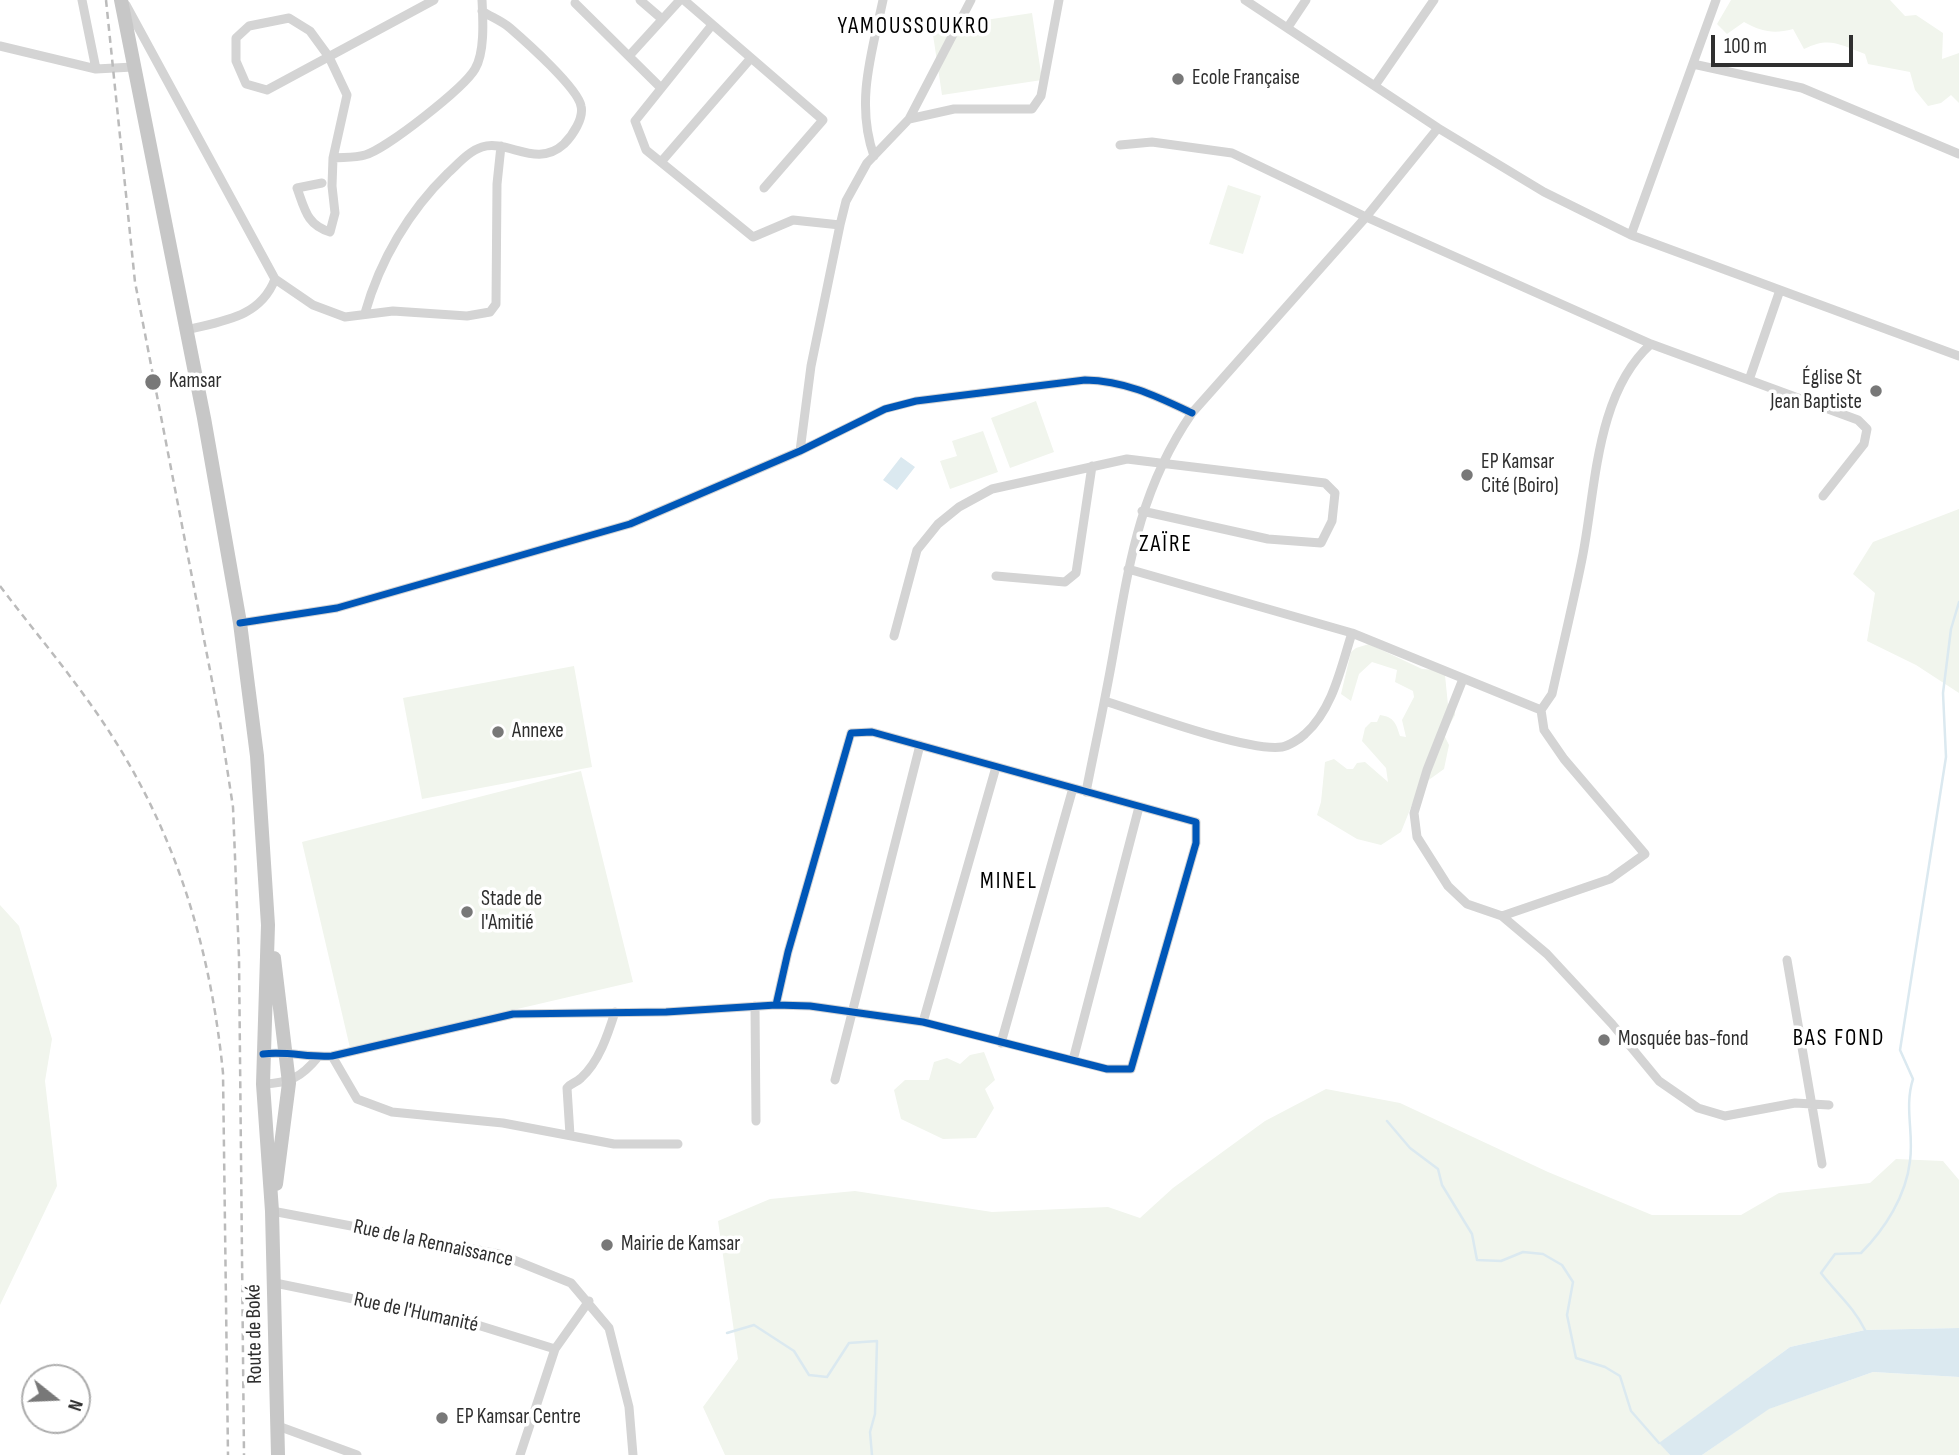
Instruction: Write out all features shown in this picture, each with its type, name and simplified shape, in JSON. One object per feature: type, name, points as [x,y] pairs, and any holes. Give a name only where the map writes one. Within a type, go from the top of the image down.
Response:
[{"type":"main road","points":[[122,0],[240,623],[257,756],[268,925],[287,1051],[289,1083],[272,1211]]},
{"type":"main road","points":[[268,925],[263,1084],[272,1211]]},
{"type":"main road","name":"Route de Boké","points":[[272,1211],[278,1455]]},
{"type":"street","points":[[82,0],[96,69]]},
{"type":"street","points":[[122,0],[275,279],[313,305],[345,317],[365,313],[483,315],[494,307],[501,146]]},
{"type":"street","points":[[322,183],[297,188],[309,221],[316,228],[330,232],[335,213],[333,158],[347,95],[329,57],[310,32],[289,18],[249,26],[236,38],[236,61],[246,84],[267,90],[329,57],[434,0]]},
{"type":"street","points":[[333,158],[366,155],[383,147],[434,109],[469,77],[479,55],[482,0]]},
{"type":"street","points":[[640,0],[662,19]]},
{"type":"street","points":[[629,56],[682,0],[823,120],[764,188]]},
{"type":"street","points":[[874,156],[866,133],[865,106],[869,57],[883,0]]},
{"type":"street","points":[[800,451],[811,366],[846,201],[874,156],[909,120],[971,0]]},
{"type":"street","points":[[909,120],[954,109],[1032,108],[1041,96],[1059,0]]},
{"type":"street","points":[[1245,0],[1376,84],[1438,128],[1544,192],[1631,235],[1959,356]]},
{"type":"street","points":[[1288,27],[1306,0]]},
{"type":"street","points":[[1376,84],[1434,0]]},
{"type":"street","points":[[1631,235],[1716,0]]},
{"type":"street","points":[[575,3],[661,88]]},
{"type":"street","points":[[365,313],[373,286],[420,201],[470,154],[482,147],[501,146],[526,154],[555,149],[571,135],[582,108],[573,91],[508,26],[482,11]]},
{"type":"street","points":[[712,25],[635,121],[646,150],[753,237],[793,220],[840,225]]},
{"type":"street","points":[[0,46],[96,69],[133,67]]},
{"type":"street","points":[[661,162],[751,58]]},
{"type":"street","points":[[1693,64],[1802,88],[1959,154]]},
{"type":"street","points":[[1086,792],[1128,569],[1142,511],[1161,462],[1192,413],[1366,217],[1438,128]]},
{"type":"street","points":[[1120,145],[1152,142],[1232,153],[1366,217],[1651,344],[1858,420],[1867,429],[1864,444],[1823,496]]},
{"type":"street","points":[[186,330],[244,315],[263,303],[275,279]]},
{"type":"street","points":[[1749,380],[1780,290]]},
{"type":"street","points":[[1502,916],[1610,880],[1645,854],[1564,759],[1544,730],[1541,710],[1552,694],[1607,424],[1623,379],[1636,358],[1651,344]]},
{"type":"street","points":[[240,623],[337,608],[630,524],[800,451],[885,409],[916,401],[1085,380],[1110,381],[1135,387],[1192,413]]},
{"type":"street","points":[[894,636],[917,550],[938,523],[959,507],[992,489],[1128,458],[1325,483],[1335,493],[1332,521],[1321,543],[1268,539],[1142,511]]},
{"type":"street","points":[[996,576],[1065,582],[1076,573],[1092,467]]},
{"type":"street","points":[[1128,569],[1352,633],[1541,710]]},
{"type":"street","points":[[1105,701],[1248,744],[1282,747],[1304,736],[1318,718],[1333,692],[1352,633]]},
{"type":"street","points":[[1464,679],[1427,770],[1414,813],[1417,836],[1448,886],[1468,904],[1502,916],[1547,954],[1612,1024],[1659,1081],[1698,1108],[1724,1116],[1795,1102],[1829,1105]]},
{"type":"street","points":[[263,1054],[287,1051],[318,1057],[332,1056],[513,1014],[776,1005],[923,1022],[1107,1069],[1131,1069],[1196,843],[1196,822],[872,732],[851,733],[794,930],[776,1005]]},
{"type":"street","points":[[835,1080],[920,745]]},
{"type":"street","points":[[923,1022],[996,767]]},
{"type":"street","points":[[1000,1043],[1073,788]]},
{"type":"street","points":[[1073,1060],[1139,807]]},
{"type":"street","points":[[1787,960],[1822,1164]]},
{"type":"street","points":[[755,1006],[756,1121]]},
{"type":"street","points":[[570,1135],[567,1088],[580,1079],[596,1058],[615,1012]]},
{"type":"street","points":[[332,1056],[357,1099],[391,1112],[503,1123],[614,1144],[678,1144]]},
{"type":"street","points":[[263,1084],[289,1083],[300,1076],[318,1057]]},
{"type":"street","name":"Rue de la Rennaissance","points":[[272,1211],[499,1254],[571,1283],[589,1301],[609,1328],[629,1407],[633,1455]]},
{"type":"street","name":"Rue de l'Humanité","points":[[275,1283],[471,1323],[555,1349]]},
{"type":"street","points":[[520,1455],[555,1349],[589,1301]]},
{"type":"street","points":[[278,1426],[357,1455]]},
{"type":"shaded area","points":[[1731,0],[1890,0],[1905,16],[1916,15],[1943,33],[1942,59],[1959,53],[1959,103],[1951,95],[1941,103],[1928,106],[1915,90],[1910,72],[1868,64],[1865,54],[1835,43],[1821,43],[1804,49],[1793,29],[1768,31],[1744,22],[1727,34],[1717,24]]},
{"type":"shaded area","points":[[1032,13],[1042,80],[942,95],[932,28]]},
{"type":"shaded area","points":[[1228,185],[1261,196],[1243,254],[1209,244]]},
{"type":"shaded area","points":[[1036,401],[1054,452],[1010,468],[991,418]]},
{"type":"shaded area","points":[[983,431],[998,472],[950,489],[940,461],[957,456],[952,441]]},
{"type":"shaded area","points":[[901,457],[915,467],[897,490],[883,480]]},
{"type":"shaded area","points":[[1959,509],[1959,693],[1916,665],[1867,641],[1875,593],[1853,574],[1873,542]]},
{"type":"shaded area","points":[[1369,644],[1422,669],[1436,670],[1445,675],[1448,705],[1455,708],[1455,715],[1444,735],[1449,745],[1444,769],[1419,787],[1401,832],[1381,845],[1357,839],[1317,815],[1325,762],[1334,759],[1347,769],[1353,769],[1357,763],[1365,762],[1388,782],[1386,768],[1362,741],[1365,728],[1371,722],[1377,722],[1380,715],[1385,716],[1394,721],[1400,736],[1406,737],[1402,720],[1414,697],[1413,691],[1395,682],[1397,670],[1372,662],[1359,674],[1351,701],[1341,694],[1351,652]]},
{"type":"shaded area","name":"Annexe","points":[[574,666],[592,767],[422,799],[403,698]]},
{"type":"shaded area","name":"Stade de l'Amitié","points":[[581,771],[633,982],[350,1048],[302,842]]},
{"type":"shaded area","points":[[0,905],[19,926],[52,1039],[45,1081],[57,1186],[0,1305]]},
{"type":"shaded area","points":[[984,1052],[995,1080],[985,1089],[994,1108],[976,1138],[943,1139],[901,1119],[894,1090],[905,1080],[929,1080],[934,1062],[947,1058],[960,1064],[970,1055]]},
{"type":"shaded area","points":[[1326,1089],[1400,1103],[1548,1172],[1652,1215],[1741,1215],[1779,1193],[1870,1183],[1896,1159],[1943,1161],[1959,1180],[1959,1328],[1865,1330],[1790,1347],[1660,1443],[1670,1455],[725,1455],[703,1407],[738,1359],[718,1221],[770,1199],[855,1191],[992,1212],[1108,1207],[1140,1218],[1173,1188],[1265,1121]]},
{"type":"shaded area","points":[[1959,1328],[1959,1377],[1873,1372],[1769,1409],[1702,1455],[1670,1455],[1659,1443],[1790,1347],[1865,1330]]},
{"type":"shaded area","points":[[1873,1372],[1959,1377],[1959,1455],[1702,1455],[1768,1409]]},
{"type":"waterway","points":[[1865,1330],[1850,1307],[1821,1273],[1835,1254],[1861,1253],[1870,1244],[1893,1211],[1908,1174],[1911,1151],[1909,1100],[1913,1079],[1900,1050],[1946,757],[1943,693],[1951,629],[1959,602]]},
{"type":"waterway","points":[[1387,1121],[1410,1148],[1438,1169],[1442,1185],[1472,1234],[1477,1260],[1501,1261],[1523,1252],[1543,1254],[1562,1265],[1573,1282],[1567,1315],[1576,1358],[1605,1367],[1620,1376],[1631,1411],[1659,1443]]},
{"type":"waterway","points":[[727,1333],[754,1325],[794,1351],[809,1375],[827,1377],[849,1343],[877,1341],[875,1414],[870,1432],[872,1455]]},
{"type":"railway","points":[[106,0],[135,282],[220,722],[233,807],[239,957],[244,1455]]},
{"type":"railway","points":[[0,586],[86,698],[135,775],[173,856],[200,940],[210,984],[223,1073],[228,1455]]},
{"type":"cycle path","points":[[240,623],[337,608],[630,524],[800,451],[885,409],[916,401],[1085,380],[1127,386],[1192,413]]},
{"type":"cycle path","points":[[263,1054],[332,1056],[513,1014],[666,1012],[776,1005],[810,1006],[923,1022],[1107,1069],[1131,1069],[1196,843],[1196,822],[872,732],[851,733],[788,952],[776,1005]]},
{"type":"place","name":"Ecole Française","points":[[1178,79]]},
{"type":"place","name":"Kamsar","points":[[153,382]]},
{"type":"place","name":"Église St Jean Baptiste","points":[[1876,391]]},
{"type":"place","name":"EP Kamsar Cité (Boiro)","points":[[1467,475]]},
{"type":"place","name":"Annexe","points":[[498,732]]},
{"type":"place","name":"Stade de l'Amitié","points":[[467,912]]},
{"type":"place","name":"Mosquée bas-fond","points":[[1604,1040]]},
{"type":"place","name":"Mairie de Kamsar","points":[[607,1245]]},
{"type":"place","name":"EP Kamsar Centre","points":[[442,1418]]},
{"type":"district","name":"YAMOUSSOUKRO","points":[[914,27]]},
{"type":"district","name":"ZAÏRE","points":[[1166,545]]},
{"type":"district","name":"MINEL","points":[[1009,882]]},
{"type":"district","name":"BAS FOND","points":[[1839,1039]]}]
